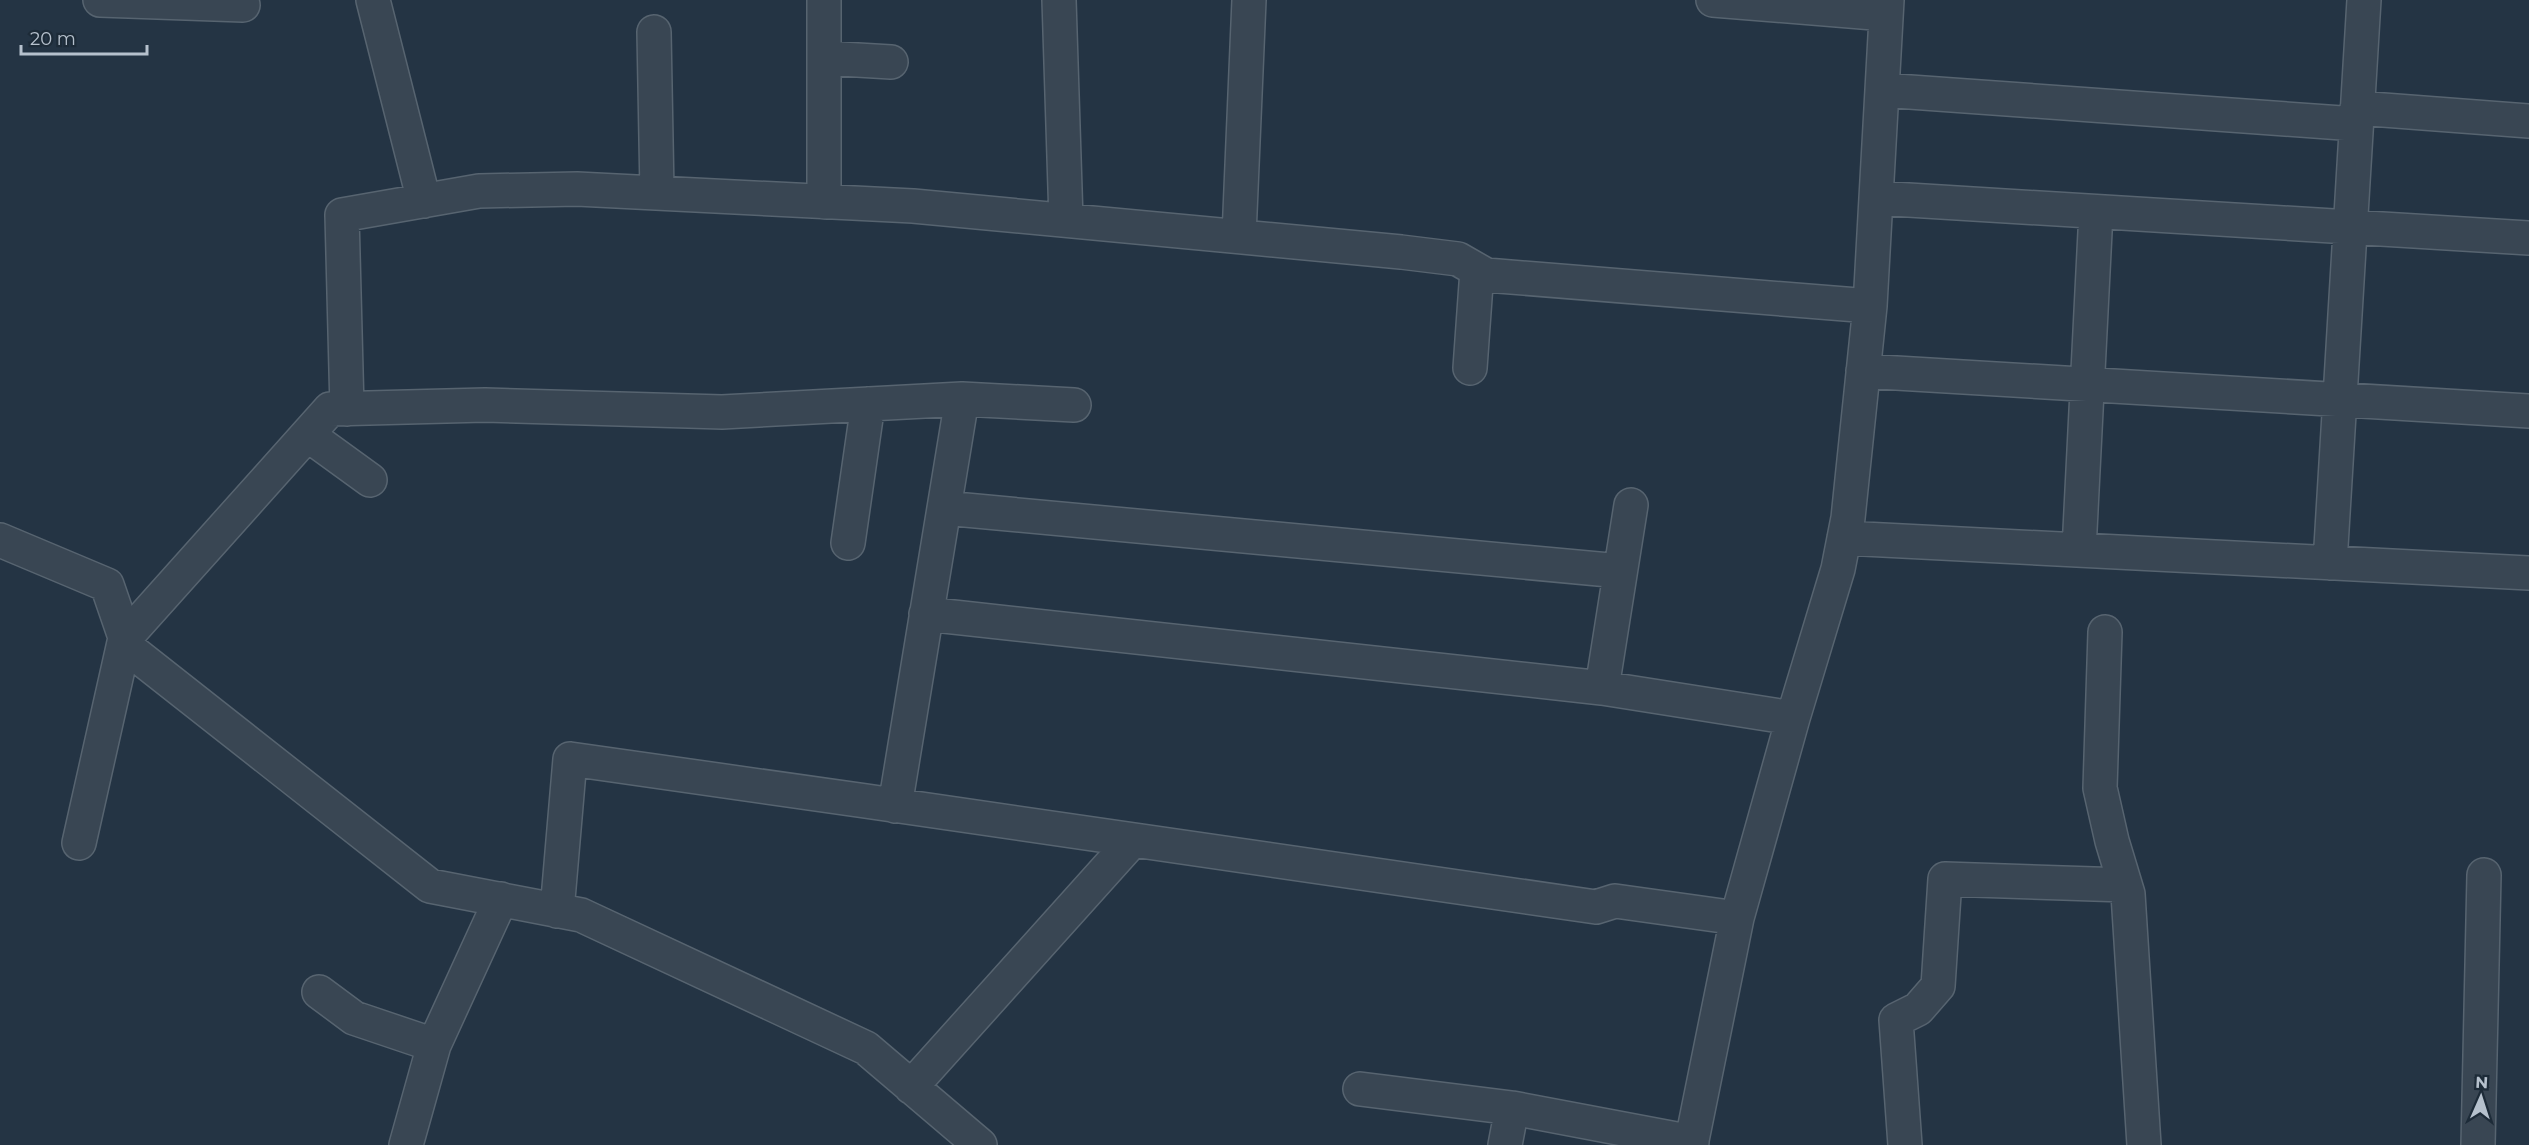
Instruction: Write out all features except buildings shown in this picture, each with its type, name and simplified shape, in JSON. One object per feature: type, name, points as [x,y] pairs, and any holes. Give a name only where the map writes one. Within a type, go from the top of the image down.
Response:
[{"type":"street","points":[[100,0],[243,5]]},
{"type":"street","points":[[373,0],[424,201]]},
{"type":"street","points":[[824,0],[824,202]]},
{"type":"street","points":[[1059,0],[1066,220]]},
{"type":"street","points":[[1239,236],[1249,0]]},
{"type":"street","points":[[1360,1089],[1512,1108],[1691,1143],[1737,918],[1793,718],[1838,569],[1844,538],[1870,306],[1886,7],[1713,0]]},
{"type":"street","points":[[2330,563],[2364,0]]},
{"type":"street","points":[[654,32],[657,193]]},
{"type":"street","points":[[824,58],[891,62]]},
{"type":"street","points":[[1882,90],[2357,116],[2529,121]]},
{"type":"street","points":[[347,409],[342,215],[479,191],[577,189],[913,206],[1458,259],[1486,275],[1870,306]]},
{"type":"street","points":[[1876,198],[2529,238]]},
{"type":"street","points":[[2079,550],[2096,212]]},
{"type":"street","points":[[1470,368],[1477,270]]},
{"type":"street","points":[[1863,371],[2529,411]]},
{"type":"street","points":[[895,806],[962,399]]},
{"type":"street","points":[[79,843],[125,638],[330,409],[485,405],[722,412],[962,399],[1074,405]]},
{"type":"street","points":[[848,543],[868,404]]},
{"type":"street","points":[[308,435],[370,480]]},
{"type":"street","points":[[1602,688],[1631,505]]},
{"type":"street","points":[[944,508],[1620,571]]},
{"type":"street","points":[[1844,538],[2529,573]]},
{"type":"street","points":[[0,540],[107,585],[129,649],[430,886],[581,915],[866,1048],[980,1145]]},
{"type":"street","points":[[926,614],[1602,688],[1793,718]]},
{"type":"street","points":[[2105,632],[2100,788],[2112,841],[2128,894],[2144,1145]]},
{"type":"street","points":[[557,911],[570,759],[1132,841],[1365,872],[1596,908],[1616,901],[1737,918]]},
{"type":"street","points":[[911,1087],[1132,841]]},
{"type":"street","points":[[2478,1145],[2484,874]]},
{"type":"street","points":[[1905,1145],[1896,1020],[1918,1010],[1938,986],[1945,879],[2125,885]]},
{"type":"street","points":[[406,1145],[434,1045],[501,899]]},
{"type":"street","points":[[319,992],[354,1018],[434,1045]]},
{"type":"street","points":[[1505,1145],[1512,1108]]}]
